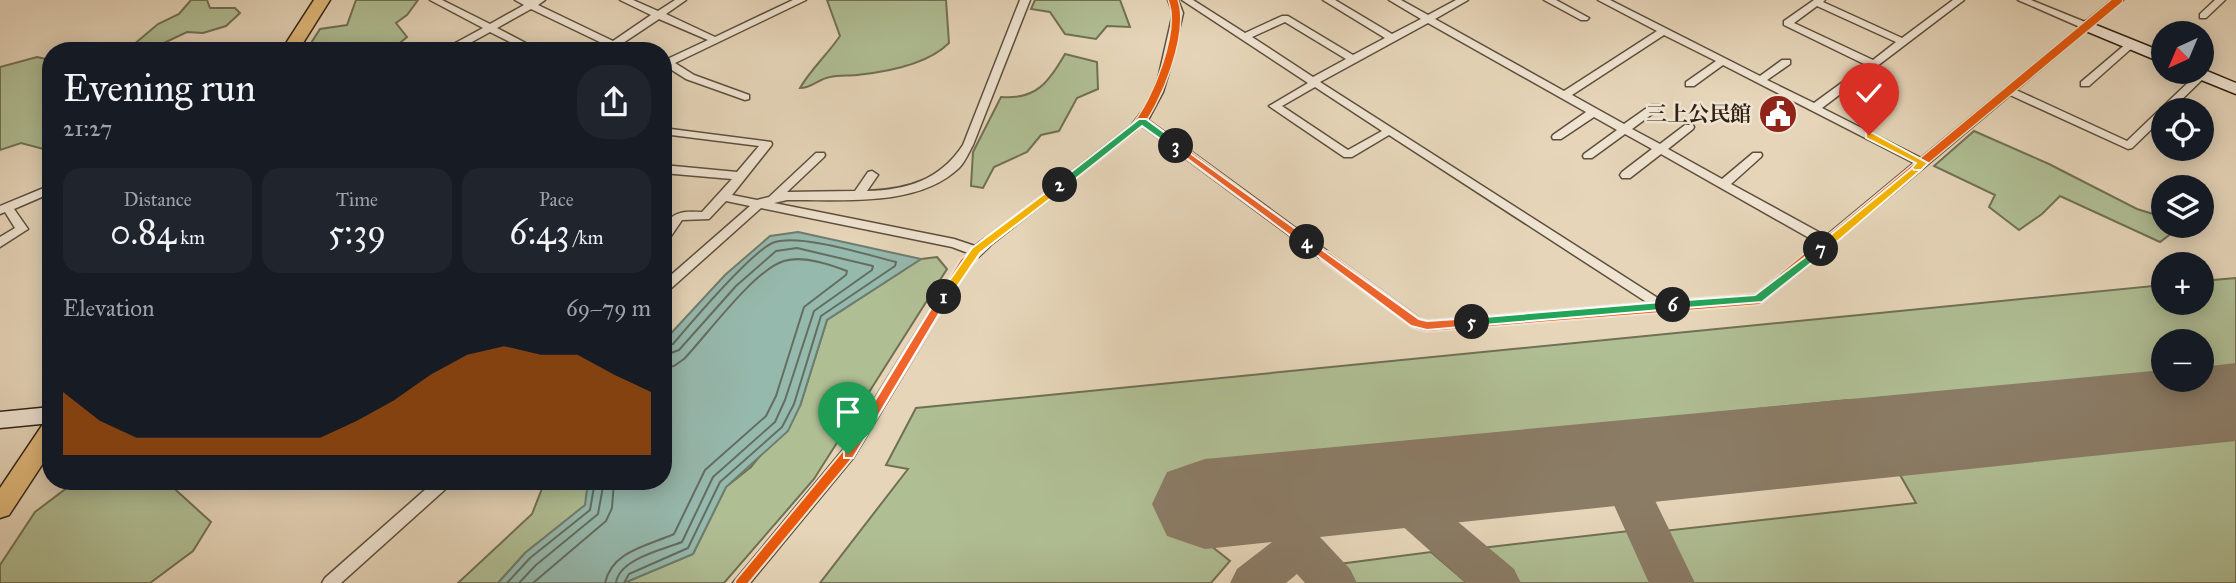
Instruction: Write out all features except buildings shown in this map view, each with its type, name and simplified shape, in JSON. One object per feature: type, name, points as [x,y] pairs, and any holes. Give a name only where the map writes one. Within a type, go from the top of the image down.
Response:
[{"type":"main road","points":[[295,42],[322,0]]},
{"type":"main road","points":[[0,508],[42,445]]},
{"type":"street","points":[[435,0],[518,42]]},
{"type":"street","points":[[520,0],[535,2],[600,42]]},
{"type":"street","points":[[625,0],[715,40]]},
{"type":"street","points":[[616,42],[681,0]]},
{"type":"street","points":[[672,61],[802,0]]},
{"type":"street","points":[[766,201],[787,196],[884,194],[913,188],[940,176],[956,163],[968,145],[1025,0]]},
{"type":"street","points":[[741,583],[848,454],[958,274],[976,251],[1142,121],[1158,92],[1176,23],[1178,13],[1173,0]]},
{"type":"street","points":[[1187,0],[1661,306]]},
{"type":"street","points":[[1328,0],[1392,38]]},
{"type":"street","points":[[1390,131],[1348,155],[1274,106],[1353,59],[1463,0]]},
{"type":"street","points":[[1549,0],[1584,18]]},
{"type":"street","points":[[1602,0],[1923,163]]},
{"type":"street","points":[[1815,108],[1959,0]]},
{"type":"street","points":[[2023,0],[2151,53]]},
{"type":"street","points":[[1142,121],[1416,323],[1427,326],[1758,299],[2118,0]]},
{"type":"street","points":[[2203,16],[2220,0]]},
{"type":"street","points":[[1401,1],[1563,96],[1828,243]]},
{"type":"street","points":[[1873,64],[1787,23],[1819,1],[1903,42]]},
{"type":"street","points":[[465,42],[535,2]]},
{"type":"street","points":[[1245,37],[1284,18],[1353,59]]},
{"type":"street","points":[[1563,96],[1664,31]]},
{"type":"street","points":[[2085,85],[2130,45]]},
{"type":"street","points":[[1690,84],[1723,61]]},
{"type":"street","points":[[1760,80],[1786,62]]},
{"type":"street","points":[[672,68],[745,97]]},
{"type":"street","points":[[2214,80],[2236,89]]},
{"type":"street","points":[[2176,98],[2188,84]]},
{"type":"street","points":[[2009,91],[2128,146],[2151,124]]},
{"type":"street","points":[[1588,156],[1655,107]]},
{"type":"street","points":[[1557,137],[1594,113]]},
{"type":"street","points":[[1626,175],[1689,127]]},
{"type":"street","points":[[672,132],[767,144],[705,216],[678,216],[672,220]]},
{"type":"street","points":[[672,281],[820,155]]},
{"type":"street","points":[[1723,185],[1757,155]]},
{"type":"street","points":[[672,170],[740,176]]},
{"type":"street","points":[[858,195],[872,175]]},
{"type":"street","points":[[0,243],[22,229],[3,209],[42,193]]},
{"type":"street","points":[[724,197],[766,201],[954,243],[976,251]]},
{"type":"street","points":[[0,421],[42,416]]},
{"type":"street","points":[[330,583],[435,490]]},
{"type":"green space","points":[[191,0],[207,0],[210,8],[235,8],[240,13],[226,26],[203,33],[187,32],[166,42],[137,42],[158,24],[179,14]]},
{"type":"green space","points":[[356,0],[418,0],[407,15],[396,23],[407,37],[401,42],[312,42],[320,29],[347,25]]},
{"type":"green space","points":[[827,0],[946,0],[949,43],[930,56],[906,66],[868,74],[830,77],[800,88],[840,36]]},
{"type":"green space","points":[[1035,0],[1120,0],[1130,27],[1107,26],[1096,39],[1065,34],[1050,12],[1031,9]]},
{"type":"green space","points":[[1065,54],[1097,62],[1098,89],[1077,98],[1059,131],[1041,135],[1027,152],[994,167],[983,188],[971,186],[973,152],[1001,97],[1024,95],[1040,87]]},
{"type":"green space","points":[[42,58],[42,149],[21,143],[0,150],[0,67]]},
{"type":"green space","points":[[1974,131],[2151,213],[2151,238],[2060,196],[2042,214],[2019,230],[1989,207],[1995,195],[1934,166]]},
{"type":"green space","points":[[937,257],[947,269],[814,479],[724,583],[624,583],[693,554],[726,487],[751,467],[800,406],[827,320],[921,259]]},
{"type":"green space","points":[[2236,278],[2236,382],[2214,384],[2214,329],[2151,329],[2151,390],[1861,419],[1848,400],[1396,445],[1397,462],[1200,484],[1193,502],[1201,538],[1230,561],[1211,583],[820,583],[908,469],[886,465],[916,408],[2151,286],[2151,315],[2214,315],[2214,280]]},
{"type":"green space","points":[[2236,438],[2236,583],[1690,583],[1663,531],[1916,503],[1899,473]]},
{"type":"green space","points":[[64,490],[176,490],[211,522],[193,551],[150,583],[0,583],[0,565],[35,512]]},
{"type":"green space","points":[[541,490],[587,490],[586,505],[525,553],[498,583],[458,583],[532,514]]},
{"type":"green space","points":[[1629,531],[1651,583],[1520,583],[1481,548]]},
{"type":"green space","points":[[1431,552],[1467,583],[1347,583],[1338,571],[1339,564]]},
{"type":"water","points":[[798,232],[921,259],[827,320],[800,406],[788,431],[726,487],[693,554],[624,583],[498,583],[525,553],[585,505],[587,490],[672,490],[672,332],[725,275],[770,236]]},
{"type":"taxiway","points":[[1616,463],[1672,583]]},
{"type":"taxiway","points":[[1386,486],[1498,583]]},
{"type":"taxiway","points":[[1286,496],[1300,546]]},
{"type":"taxiway","points":[[1253,583],[1300,546]]},
{"type":"taxiway","points":[[1300,546],[1334,583]]},
{"type":"runway","points":[[1205,504],[2236,402]]},
{"type":"cycle path","points":[[741,583],[848,454],[965,263],[989,240],[1135,128],[1144,117],[1158,92],[1166,65],[1178,13],[1173,0]]},
{"type":"cycle path","points":[[1142,121],[1416,323],[1427,326],[1758,299],[2118,0]]},
{"type":"place","name":"三上公民館","points":[[1778,114]]},
{"type":"route","points":[[848,454],[965,263],[989,240],[1142,121],[1416,323],[1427,326],[1758,299],[1923,163],[1869,135]]}]
